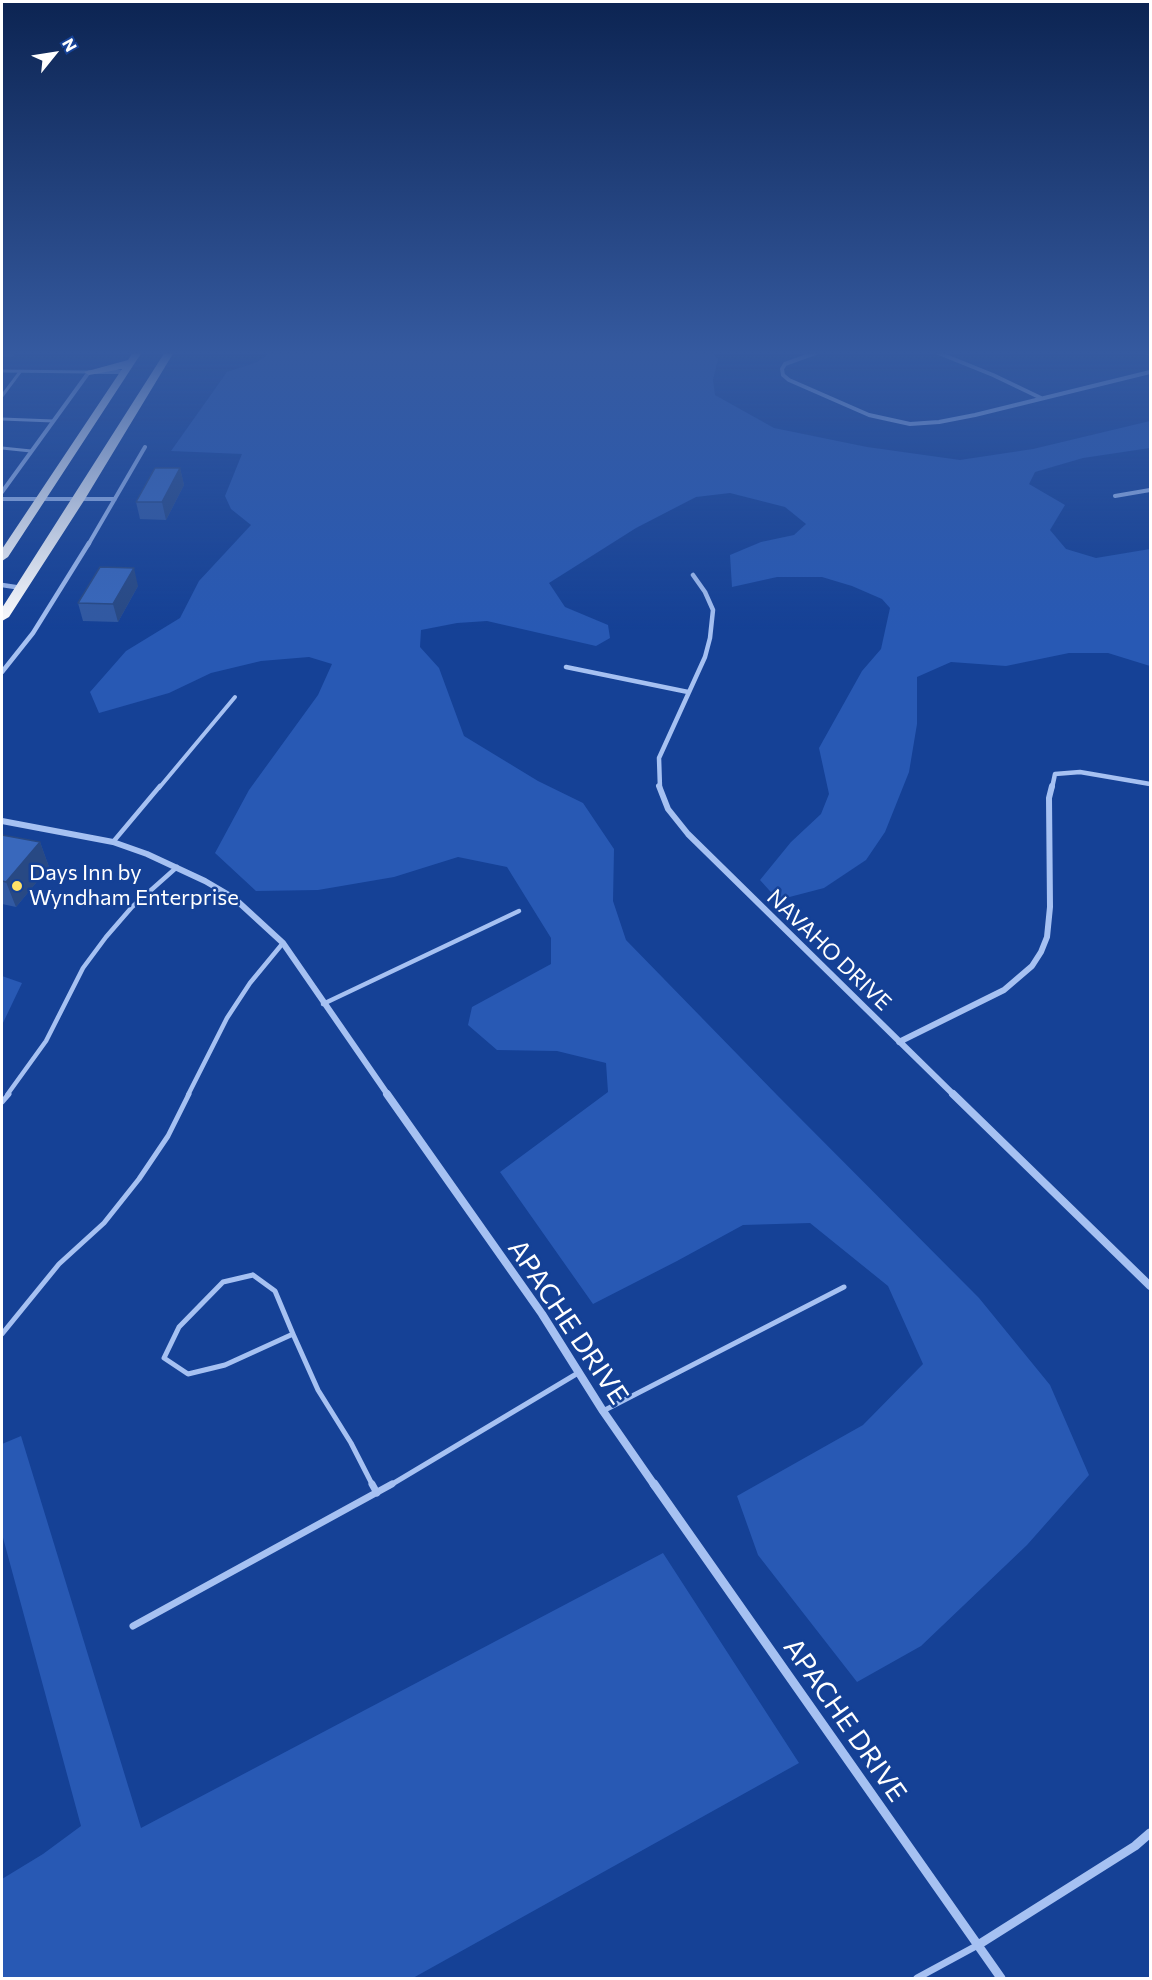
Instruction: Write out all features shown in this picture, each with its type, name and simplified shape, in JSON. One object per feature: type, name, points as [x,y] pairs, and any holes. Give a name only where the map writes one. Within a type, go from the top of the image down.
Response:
[{"type":"highway","points":[[2,557],[76,444]]},
{"type":"highway","points":[[2,617],[113,444]]},
{"type":"street","points":[[2,492],[36,444]]},
{"type":"street","points":[[2,672],[33,633],[57,597],[145,447]]},
{"type":"street","points":[[1115,496],[1150,490]]},
{"type":"street","points":[[2,499],[115,499]]},
{"type":"street","name":"NAVAHO DRIVE","points":[[693,575],[705,592],[713,610],[708,648],[659,758],[658,783],[668,809],[702,848],[898,1042],[1147,1277],[1150,1286]]},
{"type":"street","points":[[2,585],[22,588]]},
{"type":"street","points":[[566,667],[688,692]]},
{"type":"street","points":[[898,1042],[1004,990],[1032,966],[1041,952],[1047,937],[1050,907],[1049,798],[1055,774],[1080,772],[1150,784]]},
{"type":"street","name":"APACHE DRIVE","points":[[2,821],[113,842],[177,867],[234,898],[283,943],[323,1004],[543,1314],[603,1411],[1001,1978]]},
{"type":"street","points":[[978,1945],[1136,1846],[1150,1833]]},
{"type":"lane","points":[[2,448],[31,451]]},
{"type":"lane","points":[[113,842],[235,697]]},
{"type":"lane","points":[[2,1102],[21,1079],[46,1041],[83,968],[106,937],[132,907],[177,867]]},
{"type":"lane","points":[[323,1004],[519,911]]},
{"type":"lane","points":[[2,1334],[59,1264],[104,1223],[139,1179],[168,1136],[227,1018],[250,983],[283,943]]},
{"type":"lane","points":[[293,1334],[225,1365],[188,1374],[164,1358],[178,1327],[215,1289],[223,1282],[253,1275],[274,1291],[318,1390],[351,1443],[377,1493]]},
{"type":"lane","points":[[603,1411],[844,1287]]},
{"type":"lane","points":[[133,1626],[377,1493],[578,1373]]},
{"type":"lane","points":[[918,1978],[978,1945]]},
{"type":"shaded area","points":[[176,444],[854,444],[960,460],[1052,444],[1150,444],[1150,448],[1083,458],[1035,472],[1029,484],[1065,505],[1050,530],[1066,549],[1096,558],[1150,549],[1150,666],[1108,653],[1069,653],[1006,666],[951,662],[917,677],[917,724],[909,772],[885,832],[866,860],[824,888],[778,900],[760,880],[791,842],[821,814],[829,794],[819,748],[862,671],[881,649],[890,608],[882,599],[852,586],[822,577],[777,577],[732,587],[730,555],[761,542],[794,535],[806,524],[785,507],[730,493],[696,497],[636,528],[549,583],[565,607],[608,625],[610,638],[596,646],[487,621],[457,623],[421,630],[420,647],[439,668],[464,736],[538,781],[583,803],[614,849],[613,901],[626,940],[979,1298],[1050,1385],[1089,1475],[1027,1545],[921,1646],[857,1682],[758,1555],[737,1496],[863,1425],[923,1364],[888,1286],[810,1223],[743,1225],[593,1304],[500,1172],[608,1092],[606,1063],[557,1051],[497,1050],[468,1025],[472,1007],[551,964],[551,938],[507,867],[458,857],[394,877],[318,890],[256,891],[215,853],[249,790],[318,695],[332,664],[309,657],[261,661],[211,673],[169,693],[99,713],[90,692],[126,651],[180,618],[199,581],[251,525],[231,509],[225,496],[242,454],[171,451]]},
{"type":"shaded area","points":[[2,976],[22,983],[2,1025]]},
{"type":"shaded area","points":[[21,1436],[141,1828],[663,1553],[799,1763],[413,1978],[2,1978],[2,1879],[43,1854],[81,1826],[2,1534],[2,1444]]},
{"type":"building","points":[[155,468],[180,468],[162,502],[136,502]]},
{"type":"building","points":[[100,567],[134,568],[113,604],[78,603]]},
{"type":"building","points":[[2,835],[40,842],[6,882],[2,881]]},
{"type":"place","name":"Days Inn by Wyndham Enterprise","points":[[17,886]]}]
